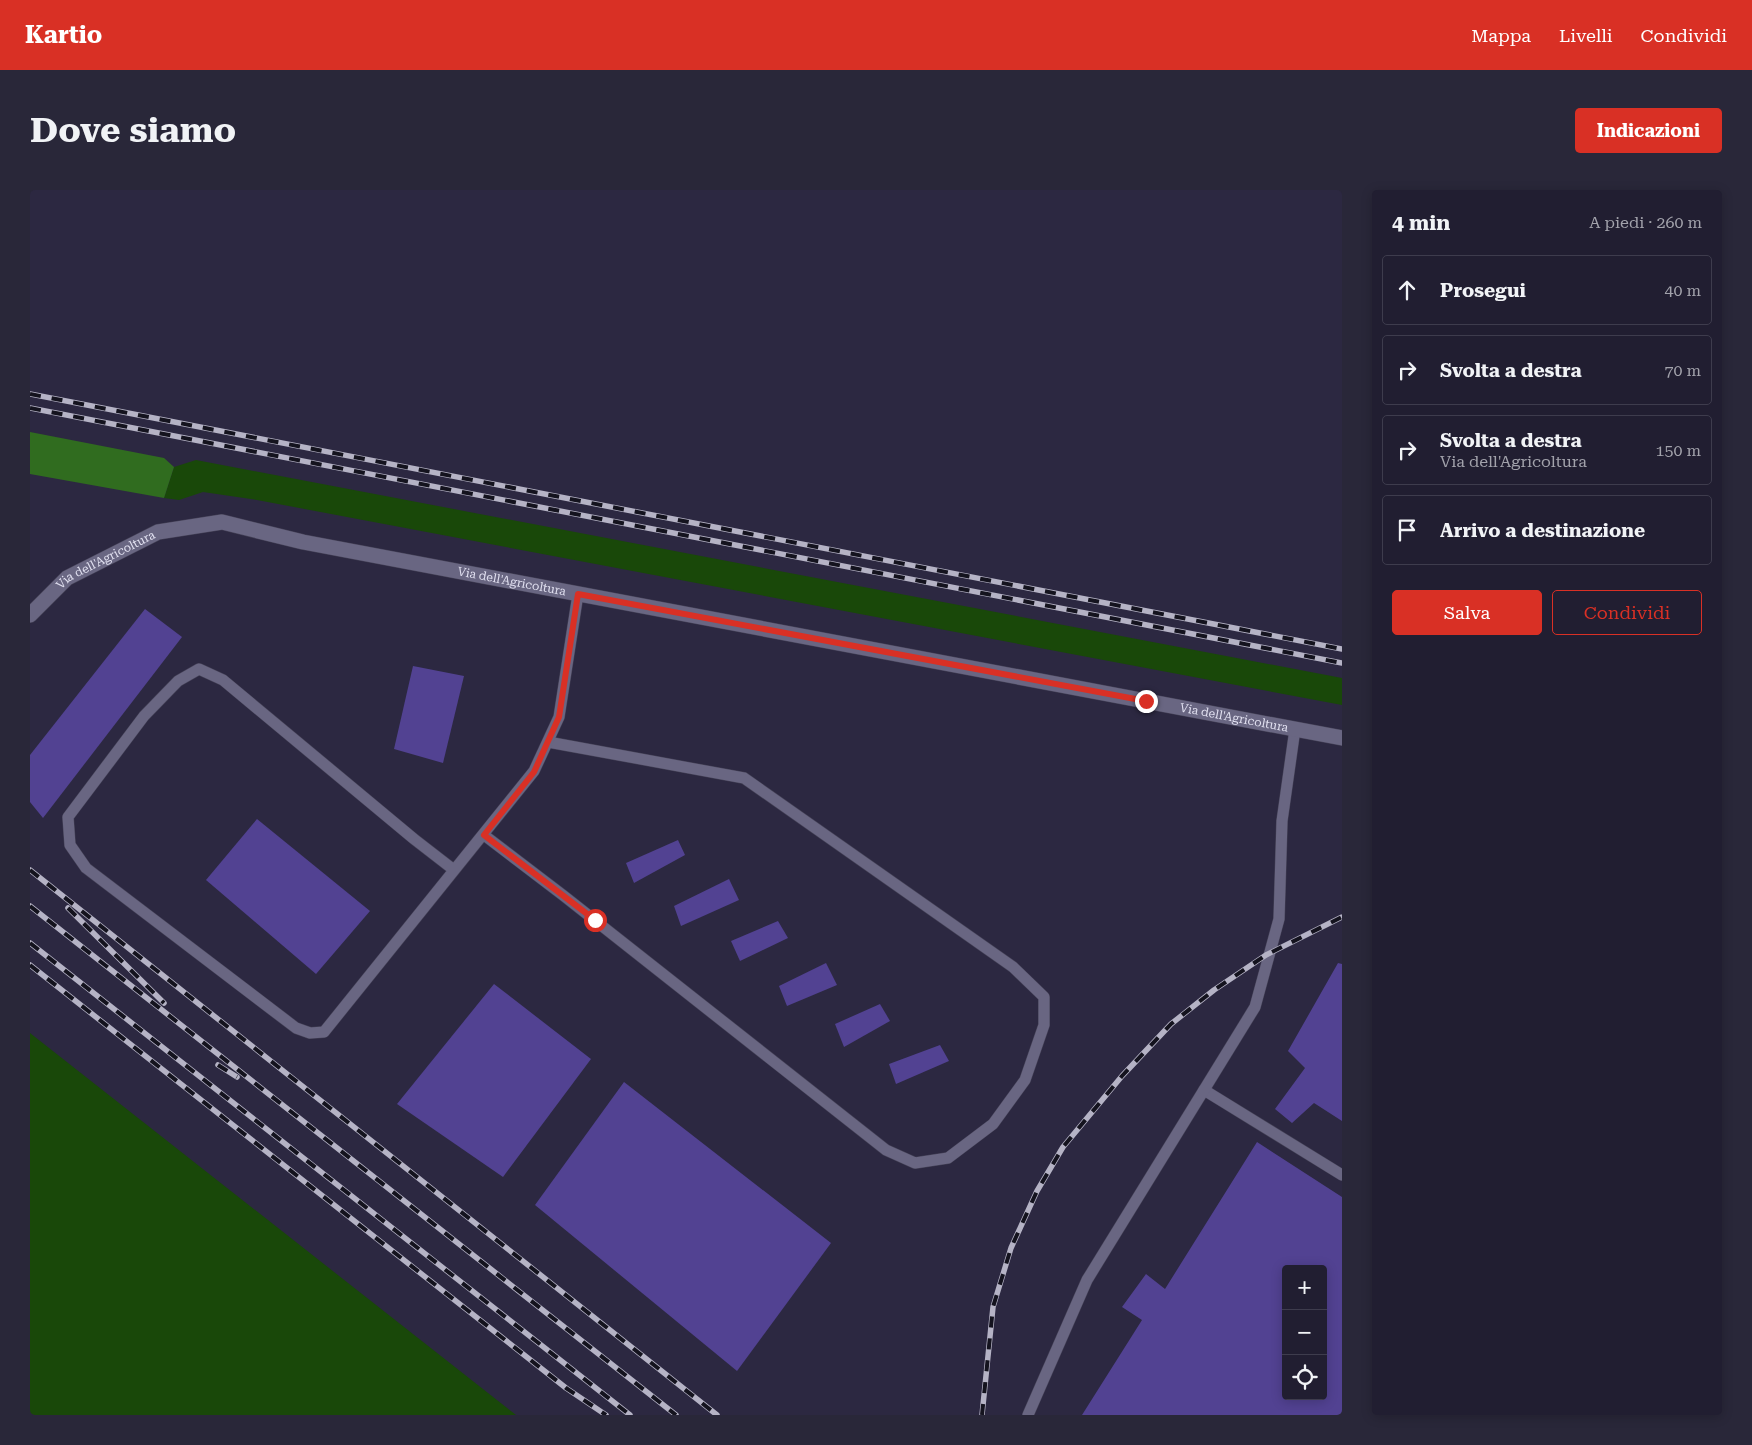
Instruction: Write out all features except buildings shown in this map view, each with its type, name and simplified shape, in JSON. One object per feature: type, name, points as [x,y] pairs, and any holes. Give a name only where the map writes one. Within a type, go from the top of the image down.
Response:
[{"type":"street","name":"Via dell'Agricoltura","points":[[30,615],[66,578],[114,553],[158,532],[222,522],[303,542],[1342,738]]},
{"type":"lane","points":[[454,870],[223,680],[199,668],[178,681],[144,716],[68,817],[70,845],[86,868],[296,1028],[310,1033],[324,1032],[534,772],[559,717],[578,594]]},
{"type":"lane","points":[[1028,1415],[1087,1280],[1255,1007],[1279,919],[1282,821],[1295,729]]},
{"type":"lane","points":[[484,835],[886,1150],[916,1162],[948,1158],[992,1124],[1025,1080],[1044,1025],[1044,997],[1013,967],[744,778],[548,742]]},
{"type":"lane","points":[[1204,1090],[1342,1175]]},
{"type":"green space","points":[[30,432],[164,458],[174,467],[164,498],[30,474]]},
{"type":"green space","points":[[196,460],[1342,678],[1342,705],[257,500],[203,492],[179,500],[164,498],[174,467]]},
{"type":"green space","points":[[30,1033],[516,1415],[30,1415]]},
{"type":"railway","points":[[30,394],[1342,649]]},
{"type":"railway","points":[[30,408],[1342,663]]},
{"type":"railway","points":[[30,870],[717,1415]]},
{"type":"railway","points":[[30,906],[676,1415]]},
{"type":"railway","points":[[68,908],[164,1003]]},
{"type":"railway","points":[[982,1415],[993,1307],[1011,1248],[1037,1191],[1063,1147],[1122,1076],[1171,1024],[1214,990],[1266,955],[1342,917]]},
{"type":"railway","points":[[30,943],[630,1415]]},
{"type":"railway","points":[[30,965],[566,1388],[606,1415]]},
{"type":"railway","points":[[218,1065],[237,1077]]},
{"type":"route","points":[[595,920],[484,835],[534,772],[559,717],[578,594],[1146,701]]}]
